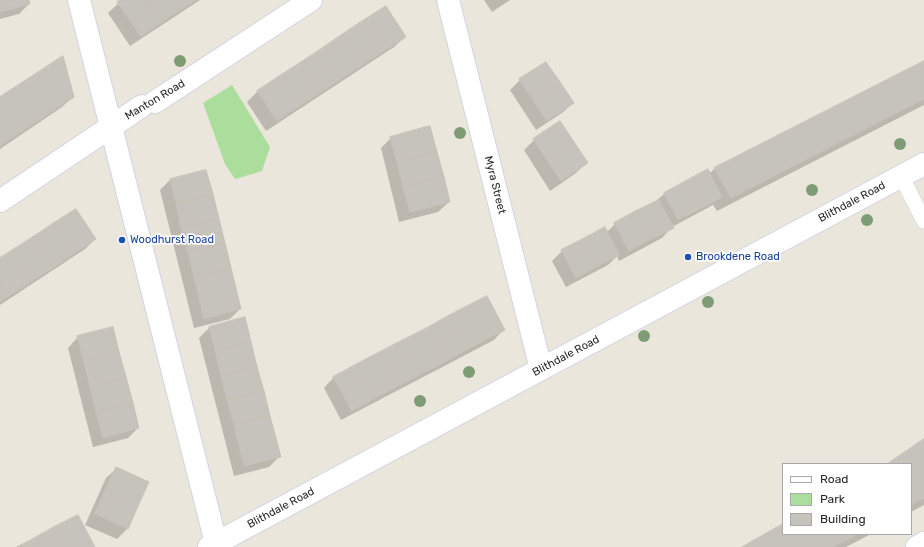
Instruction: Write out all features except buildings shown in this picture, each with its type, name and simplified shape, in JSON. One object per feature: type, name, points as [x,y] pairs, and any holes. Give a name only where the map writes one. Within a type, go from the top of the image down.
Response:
[{"type":"street","points":[[79,0],[214,546]]},
{"type":"street","name":"Manton Road","points":[[0,201],[311,0]]},
{"type":"street","name":"Myra Street","points":[[448,0],[541,369]]},
{"type":"street","name":"Blithdale Road","points":[[214,546],[924,164]]},
{"type":"street","points":[[917,547],[924,543]]},
{"type":"lane","points":[[901,176],[924,221]]},
{"type":"green space","points":[[232,85],[270,147],[262,171],[235,179],[225,164],[203,103]]},
{"type":"place","name":"Woodhurst Road","points":[[122,240]]},
{"type":"place","name":"Brookdene Road","points":[[688,257]]}]
